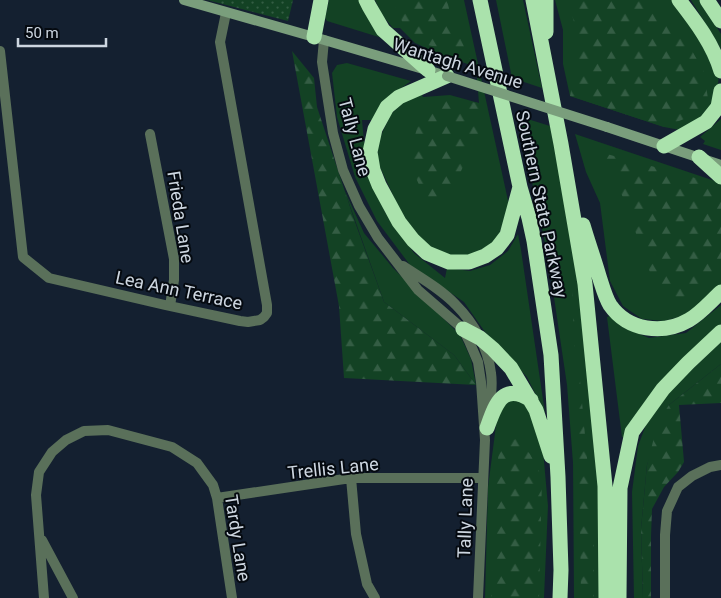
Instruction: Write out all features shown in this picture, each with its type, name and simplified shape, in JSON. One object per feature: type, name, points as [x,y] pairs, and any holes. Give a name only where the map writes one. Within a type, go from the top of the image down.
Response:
[{"type":"highway","points":[[319,38],[322,0]]},
{"type":"highway","points":[[366,0],[383,30],[428,70]]},
{"type":"highway","name":"Southern State Parkway","points":[[478,0],[534,241],[551,354],[558,477],[560,598]]},
{"type":"highway","name":"Southern State Parkway","points":[[533,0],[561,144],[585,284],[604,477],[606,598]]},
{"type":"highway","points":[[546,0],[548,81]]},
{"type":"highway","points":[[679,0],[706,37],[717,58],[721,71]]},
{"type":"highway","points":[[707,0],[721,20]]},
{"type":"highway","points":[[447,76],[399,97],[387,107],[374,129],[370,152],[373,170],[399,222],[413,240],[427,253],[449,262],[470,262],[485,256],[497,248],[506,235],[520,187]]},
{"type":"highway","points":[[664,146],[706,122],[718,107],[721,91]]},
{"type":"highway","points":[[561,144],[582,223],[604,290],[610,304],[622,318],[642,328],[660,329],[673,327],[699,313],[721,292]]},
{"type":"highway","points":[[699,157],[721,177]]},
{"type":"highway","points":[[463,329],[480,338],[511,368],[536,410],[558,477]]},
{"type":"highway","points":[[619,598],[620,488],[632,432],[663,388],[721,332]]},
{"type":"highway","points":[[486,434],[496,404],[502,397],[521,394],[531,400]]},
{"type":"main road","name":"Wantagh Avenue","points":[[184,0],[428,70],[721,165]]},
{"type":"street","name":"Lea Ann Terrace","points":[[0,51],[23,257],[49,278],[240,321],[260,320],[267,312],[267,305],[220,42],[226,13]]},
{"type":"street","name":"Tally Lane","points":[[319,38],[333,133],[344,170],[359,206],[378,238],[418,290],[463,329],[478,362],[486,434]]},
{"type":"street","name":"Frieda Lane","points":[[150,134],[174,259],[174,280],[170,306]]},
{"type":"street","name":"Tally Lane","points":[[395,260],[456,305],[472,323],[480,338],[491,373],[492,395],[486,434],[478,598]]},
{"type":"street","name":"Tardy Lane","points":[[44,598],[36,495],[40,472],[52,452],[66,440],[84,431],[108,430],[172,447],[197,463],[213,485],[217,498],[232,598]]},
{"type":"street","points":[[665,598],[667,511],[678,487],[692,476],[710,467],[721,465]]},
{"type":"street","name":"Trellis Lane","points":[[217,498],[351,478],[483,478]]},
{"type":"street","points":[[351,478],[356,534],[367,584],[375,598]]},
{"type":"street","name":"Tardy Lane","points":[[40,535],[73,598]]},
{"type":"green space","points":[[207,0],[293,0],[288,21]]},
{"type":"green space","points":[[329,0],[360,0],[382,38],[327,21],[325,18]]},
{"type":"green space","points":[[375,0],[464,0],[509,205],[497,241],[471,255],[443,255],[424,244],[401,212],[378,163],[378,142],[391,114],[404,102],[421,93],[423,97],[450,95],[479,103],[476,67],[415,43],[400,28],[393,28],[382,15]]},
{"type":"green space","points":[[401,0],[447,0],[451,17],[470,60],[455,51],[423,44],[407,32],[394,4]]},
{"type":"green space","points":[[496,0],[523,0],[542,88],[512,78]]},
{"type":"green space","points":[[555,0],[672,0],[701,38],[719,74],[716,105],[701,121],[680,130],[664,127],[570,96],[563,64],[563,30]]},
{"type":"green space","points":[[568,0],[651,0],[691,49],[704,72],[708,99],[694,115],[664,127],[570,96],[575,71],[578,37]]},
{"type":"green space","points":[[691,0],[700,0],[721,34],[721,49]]},
{"type":"green space","points":[[292,51],[314,78],[317,107],[384,302],[454,355],[476,385],[344,378],[339,306]]},
{"type":"green space","points":[[347,63],[411,81],[383,101],[373,120],[362,120],[366,164],[385,212],[414,253],[445,278],[447,268],[470,271],[490,265],[508,251],[518,234],[545,413],[527,377],[485,332],[464,302],[410,265],[377,221],[355,177],[337,117],[332,73],[337,65]]},
{"type":"green space","points":[[445,99],[479,103],[483,119],[480,130],[455,184],[431,212],[409,162],[417,127],[432,109]]},
{"type":"green space","points":[[518,116],[550,126],[575,247],[599,460],[601,598],[574,598],[573,463],[567,385],[548,257]]},
{"type":"green space","points":[[721,119],[721,150],[703,144],[705,141],[700,137]]},
{"type":"green space","points":[[575,134],[721,183],[721,286],[686,315],[664,321],[642,319],[623,306],[610,281],[600,203],[586,172]]},
{"type":"green space","points":[[603,153],[703,180],[713,185],[721,193],[721,275],[711,286],[681,298],[659,294],[625,202]]},
{"type":"green space","points":[[344,189],[364,233],[393,268],[460,335],[471,359],[476,385],[454,355],[384,302]]},
{"type":"green space","points":[[572,291],[594,535],[594,598],[581,598],[579,464]]},
{"type":"green space","points":[[721,305],[721,324],[692,354],[626,438],[622,437],[607,317],[610,316],[625,328],[649,338],[686,333]]},
{"type":"green space","points":[[721,342],[721,364],[669,405],[647,465],[641,529],[643,598],[634,598],[632,492],[638,446],[649,417],[664,396]]},
{"type":"green space","points":[[721,364],[721,403],[679,405],[684,462],[678,472],[664,487],[652,509],[651,598],[643,598],[641,529],[647,465],[658,422],[669,405]]},
{"type":"green space","points":[[505,400],[525,400],[543,450],[548,506],[544,598],[485,598],[488,487],[498,410]]},
{"type":"green space","points":[[517,439],[530,454],[542,477],[539,598],[491,598],[495,484],[500,442]]}]
